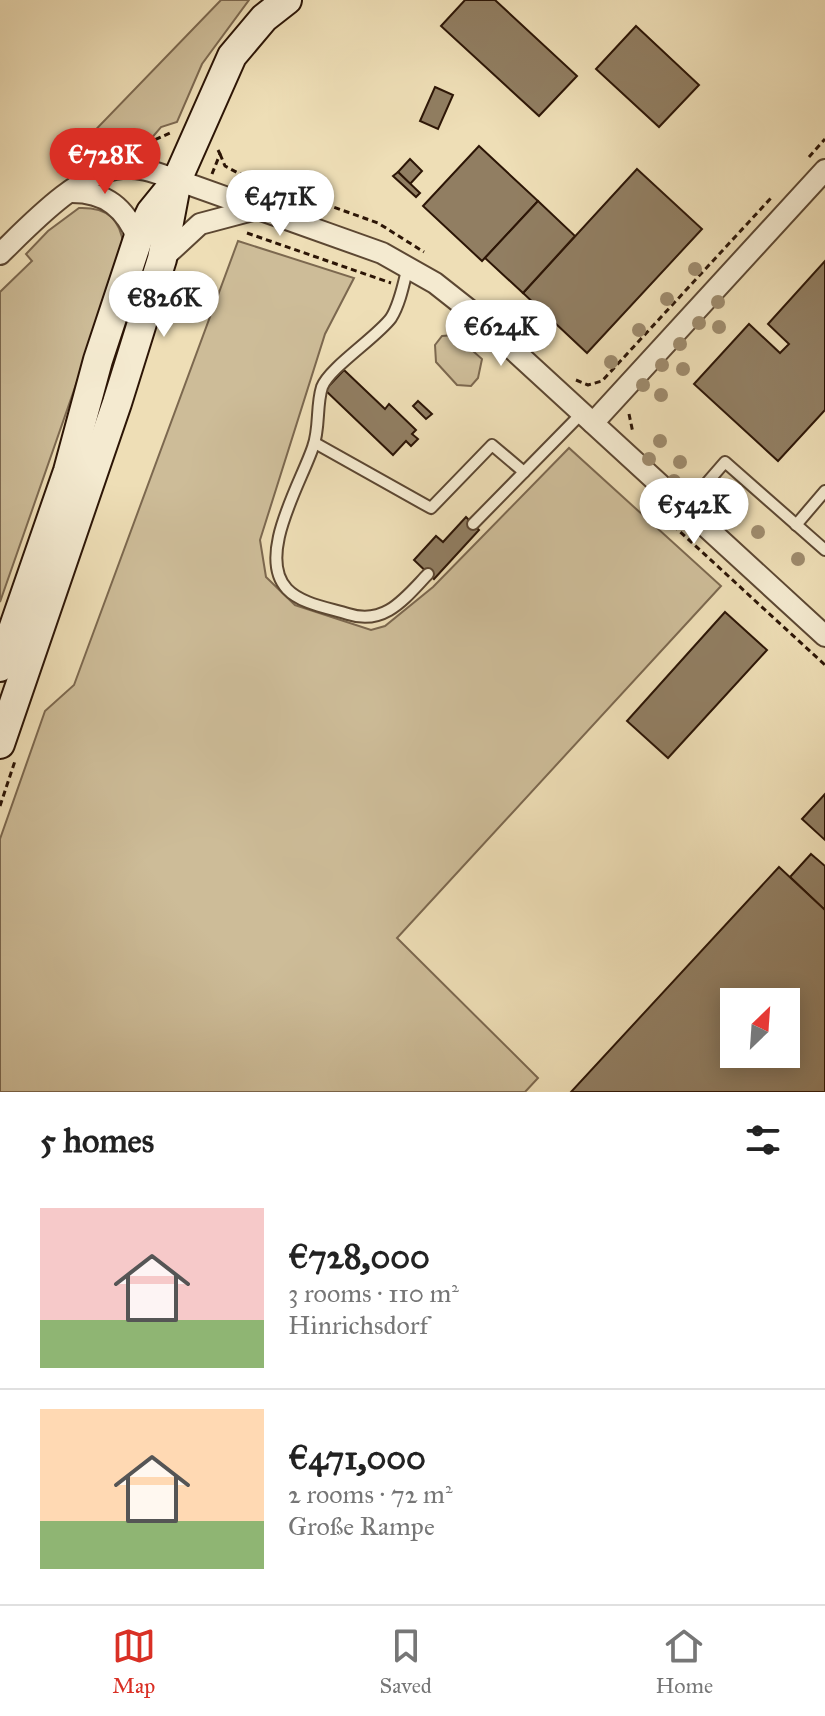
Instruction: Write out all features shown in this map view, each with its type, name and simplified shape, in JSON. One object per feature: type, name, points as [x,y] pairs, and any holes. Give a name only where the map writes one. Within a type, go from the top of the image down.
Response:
[{"type":"main road","points":[[0,744],[113,416],[162,259],[177,180],[232,56],[264,18],[287,0]]},
{"type":"main road","points":[[0,667],[68,471],[98,360],[138,239],[151,212],[177,180]]},
{"type":"street","points":[[0,254],[101,171],[124,168],[177,180],[357,242],[408,266],[473,313],[825,636]]},
{"type":"street","points":[[587,418],[825,170]]},
{"type":"street","points":[[72,192],[86,192],[114,203],[124,212],[138,239]]},
{"type":"street","points":[[162,259],[188,231],[200,224],[260,208]]},
{"type":"lane","points":[[408,266],[391,317],[323,385],[315,443],[276,542],[278,575],[287,590],[302,599],[346,614],[376,618],[390,612],[428,574]]},
{"type":"lane","points":[[473,524],[524,472],[587,418]]},
{"type":"lane","points":[[315,443],[431,508],[492,445],[524,472]]},
{"type":"lane","points":[[685,508],[725,462],[825,550]]},
{"type":"lane","points":[[796,525],[825,491]]},
{"type":"path","points":[[805,161],[825,139]]},
{"type":"path","points":[[579,382],[588,385],[602,381],[775,193]]},
{"type":"path","points":[[234,232],[261,236],[402,288]]},
{"type":"path","points":[[629,413],[629,426]]},
{"type":"path","points":[[646,500],[825,665]]},
{"type":"shaded area","points":[[221,0],[249,0],[202,64],[177,122],[161,127],[150,140],[75,151]]},
{"type":"shaded area","points":[[79,208],[98,210],[111,217],[116,222],[124,247],[0,602],[0,292],[32,261],[26,254],[48,231]]},
{"type":"shaded area","points":[[238,241],[354,278],[325,334],[260,540],[266,577],[295,605],[371,630],[385,626],[433,587],[569,448],[721,586],[397,938],[538,1078],[525,1092],[0,1092],[0,839],[45,711],[74,685]]},
{"type":"shaded area","points":[[455,335],[482,359],[478,378],[471,386],[457,385],[436,362],[435,345],[442,336]]},
{"type":"building","points":[[465,0],[495,0],[577,76],[539,116],[441,26]]},
{"type":"building","points":[[636,26],[699,85],[659,127],[596,69]]},
{"type":"building","points":[[435,87],[453,95],[438,129],[420,121]]},
{"type":"building","points":[[479,146],[538,201],[482,261],[423,206]]},
{"type":"building","points":[[410,159],[422,171],[410,184],[398,172]]},
{"type":"building","points":[[637,169],[702,229],[587,353],[523,293]]},
{"type":"building","points":[[398,172],[420,193],[416,197],[393,176]]},
{"type":"building","points":[[538,201],[575,236],[523,293],[485,258]]},
{"type":"building","points":[[825,261],[825,410],[778,461],[694,384],[749,324],[780,353],[789,344],[768,324]]},
{"type":"building","points":[[344,370],[385,409],[389,404],[416,430],[412,434],[418,439],[411,446],[406,441],[393,455],[325,390]]},
{"type":"building","points":[[418,401],[432,414],[426,419],[413,406]]},
{"type":"building","points":[[466,517],[479,530],[434,579],[414,560],[436,536],[443,542]]},
{"type":"building","points":[[725,612],[767,650],[668,758],[627,721]]},
{"type":"building","points":[[825,794],[825,840],[802,819]]},
{"type":"building","points":[[811,854],[825,866],[825,910],[790,877]]},
{"type":"building","points":[[779,867],[825,910],[825,1092],[571,1092]]}]
